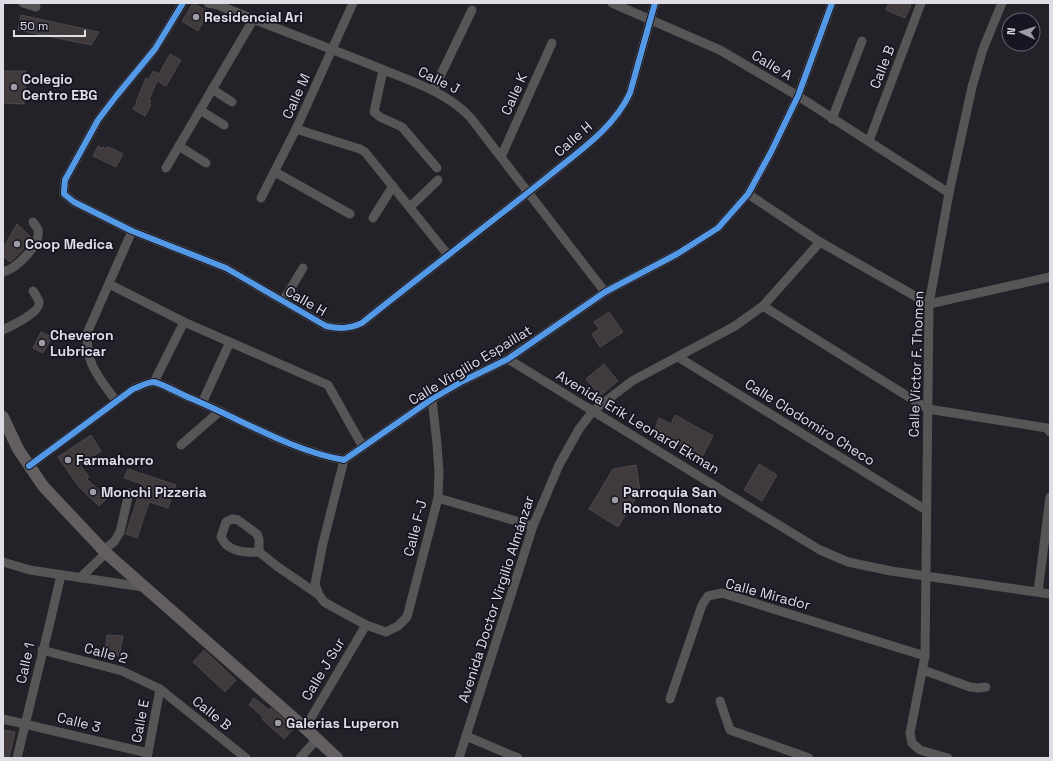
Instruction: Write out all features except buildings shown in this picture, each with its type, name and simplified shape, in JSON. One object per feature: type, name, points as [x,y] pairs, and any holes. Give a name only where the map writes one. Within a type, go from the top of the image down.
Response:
[{"type":"main road","points":[[3,417],[7,433],[43,486],[105,552],[337,758]]},
{"type":"street","points":[[23,3],[36,7]]},
{"type":"street","name":"Calle H","points":[[184,3],[155,49],[98,120],[65,180],[64,191],[67,198],[132,231],[226,268],[326,326],[337,329],[351,328],[362,323],[528,193],[594,138],[617,116],[630,94],[655,3]]},
{"type":"street","name":"Calle J","points":[[208,3],[218,4],[253,20],[383,70],[433,91],[460,106],[470,116],[605,292]]},
{"type":"street","name":"Calle M","points":[[261,198],[296,129],[353,3]]},
{"type":"street","name":"Calle A","points":[[612,3],[720,50],[798,96],[949,192]]},
{"type":"street","name":"Calle Virgilio Espaillat","points":[[344,460],[432,399],[463,380],[508,359],[605,292],[677,254],[718,228],[748,194],[771,152],[798,96],[832,3]]},
{"type":"street","name":"Calle B","points":[[868,141],[921,3]]},
{"type":"street","name":"Calle Víctor F. Thomen","points":[[948,758],[920,750],[912,743],[910,733],[925,656],[929,304],[949,192],[977,68],[998,4]]},
{"type":"street","points":[[433,91],[472,10]]},
{"type":"street","points":[[166,168],[253,20]]},
{"type":"street","points":[[832,119],[862,41]]},
{"type":"street","name":"Calle K","points":[[501,157],[552,43]]},
{"type":"street","points":[[383,70],[374,112],[380,117],[402,127],[437,168]]},
{"type":"street","points":[[212,90],[232,102]]},
{"type":"street","points":[[200,110],[224,125]]},
{"type":"street","points":[[296,129],[360,149],[365,152],[448,255]]},
{"type":"street","points":[[179,146],[206,163]]},
{"type":"street","points":[[275,172],[350,214]]},
{"type":"street","points":[[410,207],[438,180]]},
{"type":"street","points":[[373,218],[393,186]]},
{"type":"street","points":[[748,194],[820,242],[929,304],[1050,277]]},
{"type":"street","points":[[3,272],[16,266],[28,253],[37,239],[38,231],[33,222]]},
{"type":"street","points":[[116,401],[93,368],[86,345],[88,331],[132,231]]},
{"type":"street","name":"Avenida Doctor Virgilio Almánzar","points":[[459,758],[533,526],[559,465],[579,429],[593,411],[632,381],[735,326],[763,306],[820,242]]},
{"type":"street","points":[[283,302],[302,268]]},
{"type":"street","points":[[109,284],[184,322],[328,385],[363,447]]},
{"type":"street","points":[[3,330],[16,324],[34,312],[39,306],[39,301],[33,291]]},
{"type":"street","points":[[763,306],[928,409],[1047,428],[1050,432]]},
{"type":"street","points":[[154,382],[184,322]]},
{"type":"street","points":[[202,403],[230,342]]},
{"type":"street","name":"Calle Clodomiro Checo","points":[[678,357],[926,510]]},
{"type":"street","name":"Avenida Erik Leonard Ekman","points":[[508,359],[820,550],[848,562],[891,571],[1050,594]]},
{"type":"street","points":[[29,466],[133,389],[154,382],[304,450],[344,460],[323,543],[315,584],[318,595]]},
{"type":"street","name":"Calle F-J","points":[[366,625],[386,632],[398,626],[407,617],[438,498],[439,472],[432,399]]},
{"type":"street","points":[[181,445],[220,411]]},
{"type":"street","points":[[80,578],[114,542],[120,532],[129,493]]},
{"type":"street","points":[[1038,592],[1050,497]]},
{"type":"street","points":[[438,498],[533,526]]},
{"type":"street","points":[[259,552],[259,539],[257,534],[238,520],[232,519],[226,522],[220,537],[222,541],[237,551],[250,553],[259,552],[318,595],[324,602],[366,625]]},
{"type":"street","points":[[3,562],[30,570],[143,587]]},
{"type":"street","name":"Calle 1","points":[[17,758],[61,575]]},
{"type":"street","name":"Calle Mirador","points":[[670,699],[702,605],[708,596],[722,593],[925,656]]},
{"type":"street","name":"Calle J Sur","points":[[304,728],[366,625]]},
{"type":"street","name":"Calle 2","points":[[42,650],[122,671],[160,689]]},
{"type":"street","points":[[923,670],[970,687],[986,687]]},
{"type":"street","name":"Calle B","points":[[160,689],[246,758]]},
{"type":"street","name":"Calle E","points":[[147,756],[160,689]]},
{"type":"street","points":[[720,701],[730,730],[808,758]]},
{"type":"street","name":"Calle 3","points":[[3,719],[147,756]]},
{"type":"street","points":[[466,736],[518,758]]},
{"type":"street","points":[[300,758],[317,739]]},
{"type":"cycle path","points":[[183,3],[155,49],[98,120],[65,180],[64,194],[74,202],[132,231],[226,268],[326,326],[335,328],[348,327],[362,323],[572,157],[605,128],[623,106],[630,93],[655,3]]},
{"type":"cycle path","points":[[29,466],[133,389],[151,382],[187,396],[285,442],[344,460],[432,399],[463,381],[508,359],[605,292],[677,254],[718,228],[748,194],[771,152],[798,96],[832,3]]},
{"type":"place","name":"Residencial Ari","points":[[196,17]]},
{"type":"place","name":"Colegio Centro EBG","points":[[14,87]]},
{"type":"place","name":"Coop Medica","points":[[17,244]]},
{"type":"place","name":"Cheveron Lubricar","points":[[42,343]]},
{"type":"place","name":"Farmahorro","points":[[68,460]]},
{"type":"place","name":"Monchi Pizzeria","points":[[93,492]]},
{"type":"place","name":"Parroquia San Romon Nonato","points":[[615,500]]},
{"type":"place","name":"Galerias Luperon","points":[[278,723]]}]
